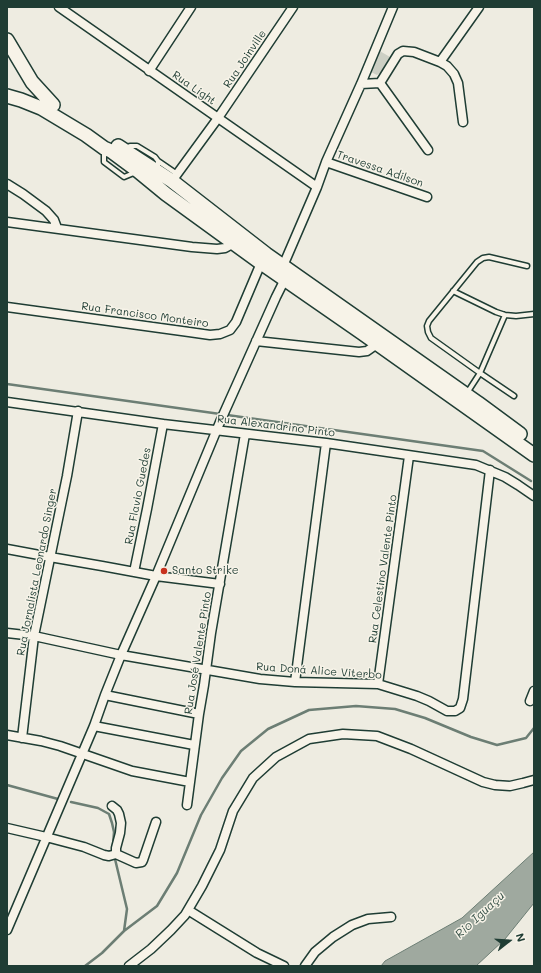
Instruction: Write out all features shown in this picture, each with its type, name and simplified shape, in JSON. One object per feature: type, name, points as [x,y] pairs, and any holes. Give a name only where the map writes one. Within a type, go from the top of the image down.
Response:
[{"type":"main road","points":[[7,40],[43,103]]},
{"type":"main road","points":[[32,82],[43,103]]},
{"type":"main road","points":[[7,88],[43,103],[86,135],[158,167],[174,178],[266,254],[466,395],[534,445]]},
{"type":"main road","points":[[7,96],[21,100],[43,103]]},
{"type":"main road","points":[[113,148],[166,194],[261,263],[534,455]]},
{"type":"street","name":"Rua Light","points":[[59,7],[317,187]]},
{"type":"street","points":[[149,71],[191,7]]},
{"type":"street","name":"Rua Joinville","points":[[174,178],[218,118],[293,7]]},
{"type":"street","points":[[283,266],[317,187],[326,162],[362,84],[393,7]]},
{"type":"street","points":[[440,62],[479,7]]},
{"type":"street","points":[[380,83],[398,54],[403,51],[414,52],[440,62],[447,66],[454,74],[458,83],[463,122]]},
{"type":"street","points":[[362,84],[380,83]]},
{"type":"street","points":[[380,83],[428,150]]},
{"type":"street","name":"Travessa Adilson","points":[[326,162],[426,198]]},
{"type":"street","points":[[7,184],[46,211],[54,220],[57,228]]},
{"type":"street","points":[[7,222],[192,247],[217,249],[225,248],[234,243]]},
{"type":"street","name":"Rua Francisco Monteiro","points":[[7,307],[210,335],[220,334],[232,329],[261,263]]},
{"type":"street","points":[[7,930],[94,726],[121,655],[156,576],[220,422],[285,279]]},
{"type":"street","points":[[256,341],[359,352],[367,351],[377,344]]},
{"type":"street","name":"Rua Alexandrino Pinto","points":[[7,402],[163,424],[326,443],[476,465],[490,470],[534,495]]},
{"type":"street","name":"Rua Jornalista Leonardo Singer","points":[[22,738],[34,636],[67,476],[78,412]]},
{"type":"street","name":"Rua Flavio Guedes","points":[[134,572],[163,424]]},
{"type":"street","name":"Rua José Valente Pinto","points":[[187,805],[199,714],[245,434]]},
{"type":"street","points":[[295,682],[326,443]]},
{"type":"street","name":"Rua Celestino Valente Pinto","points":[[378,684],[409,456]]},
{"type":"street","name":"Rua Doná Alice Viterbo","points":[[7,633],[34,636],[121,655],[260,680],[378,684],[430,701],[447,711],[455,711],[460,708],[463,699],[490,470]]},
{"type":"street","points":[[7,548],[156,576],[220,584]]},
{"type":"street","points":[[530,700],[534,691]]},
{"type":"street","points":[[105,695],[199,714]]},
{"type":"street","points":[[94,726],[194,746]]},
{"type":"street","points":[[129,966],[171,930],[188,910],[217,856],[233,811],[253,778],[276,757],[310,739],[343,734],[377,736],[411,749],[482,782],[510,786],[534,780]]},
{"type":"street","points":[[7,735],[60,746],[132,771],[190,782]]},
{"type":"street","points":[[112,806],[117,810],[121,823],[116,854]]},
{"type":"street","points":[[7,828],[46,837],[104,855],[109,856],[116,854],[136,863],[142,862],[156,822]]},
{"type":"street","points":[[188,910],[257,954],[284,966]]},
{"type":"street","points":[[305,966],[314,952],[333,937],[352,925],[368,919],[391,917]]},
{"type":"lane","points":[[514,396],[431,338],[427,326],[429,321],[453,291],[477,262],[483,258],[489,257],[527,266]]},
{"type":"lane","points":[[453,291],[505,315],[516,316],[534,314]]},
{"type":"lane","points":[[466,395],[480,373],[505,315]]},
{"type":"shaded area","points":[[378,50],[390,57],[381,72],[377,75],[371,72],[370,69]]},
{"type":"water","name":"Rio Iguaçu","points":[[534,852],[534,903],[505,939],[476,966],[381,966],[385,961],[462,918]]},
{"type":"waterway","points":[[7,384],[483,451],[531,481]]},
{"type":"waterway","points":[[124,931],[157,906],[177,873],[201,815],[222,778],[241,751],[268,729],[309,710],[356,706],[395,709],[425,718],[471,737],[497,745],[526,738],[534,728]]},
{"type":"waterway","points":[[7,785],[58,799]]},
{"type":"waterway","points":[[71,802],[98,808],[109,814],[114,832],[113,845]]},
{"type":"waterway","points":[[85,966],[102,953],[124,931],[127,909],[115,859]]},
{"type":"place","name":"Santo Strike","points":[[164,571]]}]
